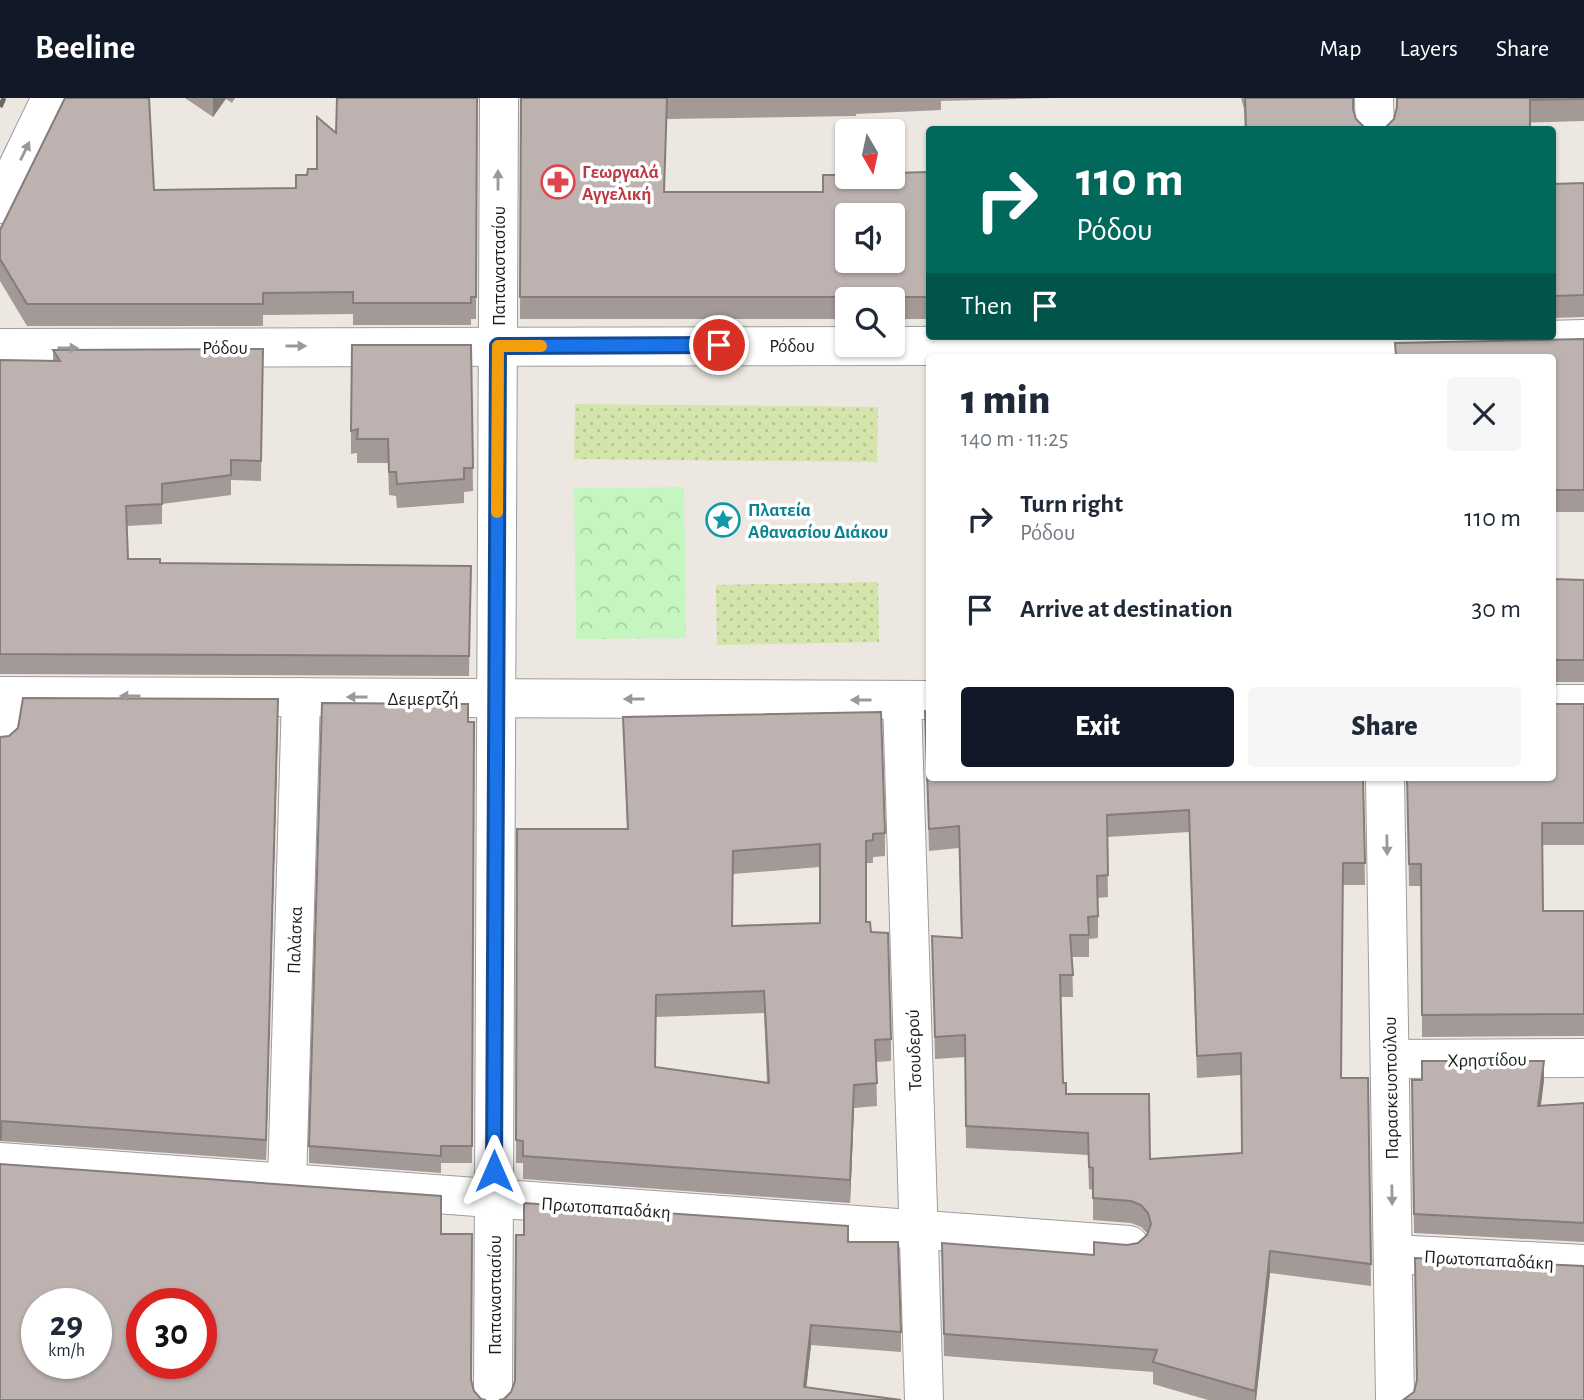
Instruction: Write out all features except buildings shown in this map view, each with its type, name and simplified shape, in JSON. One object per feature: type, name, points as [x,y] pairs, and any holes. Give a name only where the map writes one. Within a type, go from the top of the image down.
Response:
[{"type":"street","points":[[0,204],[51,98]]},
{"type":"street","name":"Παπαναστασίου","points":[[494,1400],[499,98]]},
{"type":"street","points":[[1374,98],[1375,126]]},
{"type":"street","name":"Ρόδου","points":[[1556,340],[1584,339]]},
{"type":"street","name":"Ρόδου","points":[[0,348],[1378,345],[1550,340]]},
{"type":"street","points":[[0,736],[2,696]]},
{"type":"street","name":"Δεμερτζή","points":[[2,696],[916,700]]},
{"type":"street","name":"Παλάσκα","points":[[287,1183],[301,697]]},
{"type":"street","name":"Τσουδερού","points":[[916,700],[919,1230],[924,1400]]},
{"type":"street","points":[[1556,704],[1584,704]]},
{"type":"street","name":"Παρασκευοπούλου","points":[[1385,781],[1395,1400]]},
{"type":"street","name":"Χρηστίδου","points":[[1390,1059],[1584,1058]]},
{"type":"street","name":"Πρωτοπαπαδάκη","points":[[0,1162],[1129,1245]]},
{"type":"street","name":"Πρωτοπαπαδάκη","points":[[1393,1254],[1584,1264]]},
{"type":"green space","points":[[575,404],[878,407],[877,462],[574,459]]},
{"type":"green space","points":[[684,487],[686,638],[576,639],[574,488]]},
{"type":"green space","points":[[878,582],[879,642],[717,645],[716,585]]},
{"type":"railway","points":[[0,107],[4,98]]},
{"type":"slow traffic","points":[[497,512],[498,346],[541,346]]},
{"type":"place","name":"Γεωργαλά Αγγελική","points":[[558,182]]},
{"type":"place","name":"Πλατεία Αθανασίου Διάκου","points":[[723,520]]},
{"type":"route","points":[[494,1171],[498,346],[719,345]]}]
